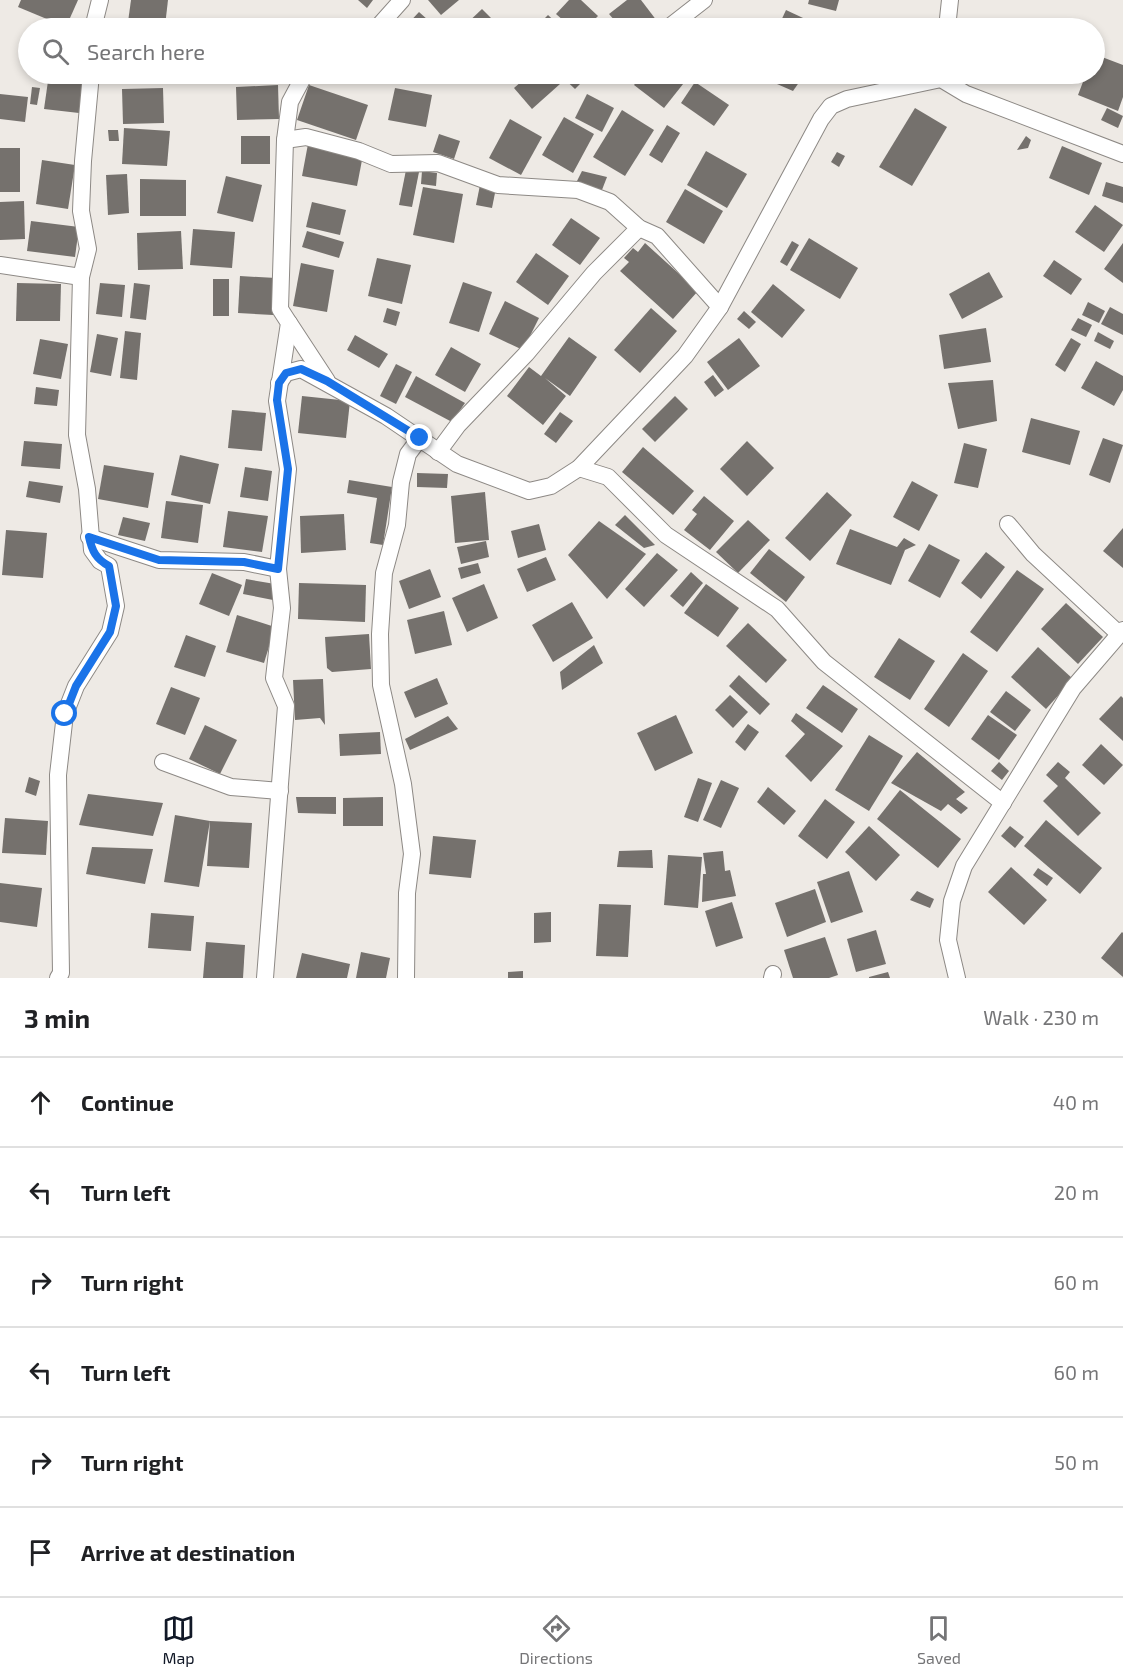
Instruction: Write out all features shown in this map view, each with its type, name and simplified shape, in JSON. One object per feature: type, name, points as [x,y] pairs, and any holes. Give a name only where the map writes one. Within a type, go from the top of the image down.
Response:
[{"type":"street","points":[[96,18],[100,0]]},
{"type":"street","points":[[385,18],[402,0]]},
{"type":"street","points":[[681,18],[704,0]]},
{"type":"street","points":[[948,18],[950,0]]},
{"type":"street","points":[[58,978],[60,973],[58,775],[65,714],[76,686],[110,632],[116,606],[109,566],[100,561],[92,550],[89,537],[87,489],[77,435],[81,277],[88,249],[81,211],[90,84]]},
{"type":"street","points":[[300,84],[290,102],[285,140],[280,309],[327,381]]},
{"type":"street","points":[[279,383],[286,373],[301,369],[327,381],[420,438],[457,464],[529,491],[551,486],[579,468],[685,356],[720,307],[821,119],[831,106],[847,99],[909,84]]},
{"type":"street","points":[[953,84],[966,94],[1123,154]]},
{"type":"street","points":[[285,140],[306,137],[359,151],[391,164],[438,163],[498,185],[578,190],[610,202],[639,228],[657,236],[720,307]]},
{"type":"street","points":[[438,452],[458,424],[526,354],[594,273],[639,228]]},
{"type":"street","points":[[0,265],[81,277]]},
{"type":"street","points":[[265,978],[286,706],[274,678],[282,608],[278,569],[288,469],[277,400],[289,323]]},
{"type":"street","points":[[406,978],[407,893],[412,854],[403,783],[381,685],[380,634],[384,573],[397,525],[402,482],[408,454],[420,438]]},
{"type":"street","points":[[579,468],[608,477],[666,535],[777,609],[824,662],[1003,803]]},
{"type":"street","points":[[957,978],[948,940],[952,901],[964,866],[1073,688],[1121,632],[1033,554],[1008,524]]},
{"type":"street","points":[[89,537],[159,560],[244,562],[278,569]]},
{"type":"street","points":[[163,762],[231,787],[280,791]]},
{"type":"building","points":[[21,0],[78,0],[70,18],[44,18],[18,7]]},
{"type":"building","points":[[131,0],[168,0],[166,18],[129,18]]},
{"type":"building","points":[[358,0],[373,0],[367,8]]},
{"type":"building","points":[[428,0],[459,0],[441,15]]},
{"type":"building","points":[[569,0],[581,0],[598,16],[596,18],[561,18],[556,14]]},
{"type":"building","points":[[627,0],[641,0],[655,18],[612,18],[609,14]]},
{"type":"building","points":[[809,0],[839,0],[836,11],[808,4]]},
{"type":"building","points":[[482,9],[491,18],[473,18]]},
{"type":"building","points":[[786,10],[803,18],[782,18]]},
{"type":"building","points":[[419,12],[426,18],[413,18]]},
{"type":"building","points":[[1105,58],[1123,65],[1123,97],[1118,111],[1078,95],[1082,84],[1105,84]]},
{"type":"building","points":[[48,84],[83,84],[79,113],[44,109]]},
{"type":"building","points":[[519,84],[560,84],[532,109],[514,88]]},
{"type":"building","points":[[570,84],[580,84],[575,89]]},
{"type":"building","points":[[635,84],[683,84],[664,108]]},
{"type":"building","points":[[694,84],[698,84],[729,105],[714,126],[681,103]]},
{"type":"building","points":[[777,84],[798,84],[793,91]]},
{"type":"building","points":[[278,85],[279,119],[237,120],[236,87]]},
{"type":"building","points":[[309,85],[368,105],[356,140],[297,120]]},
{"type":"building","points":[[32,87],[40,88],[37,105],[30,104]]},
{"type":"building","points":[[163,88],[164,123],[123,124],[122,89]]},
{"type":"building","points":[[395,88],[432,95],[426,127],[388,120]]},
{"type":"building","points":[[0,94],[28,97],[25,122],[0,119]]},
{"type":"building","points":[[587,94],[614,108],[602,132],[575,118]]},
{"type":"building","points":[[915,108],[947,127],[912,186],[879,167]]},
{"type":"building","points":[[1107,108],[1123,116],[1118,128],[1101,120]]},
{"type":"building","points":[[622,110],[654,130],[625,176],[593,157]]},
{"type":"building","points":[[564,117],[594,134],[573,173],[542,155]]},
{"type":"building","points":[[510,119],[542,137],[521,175],[489,158]]},
{"type":"building","points":[[667,125],[680,133],[662,163],[649,155]]},
{"type":"building","points":[[124,128],[170,131],[167,166],[122,164]]},
{"type":"building","points":[[108,130],[118,130],[119,141],[109,141]]},
{"type":"building","points":[[439,134],[460,141],[454,159],[433,152]]},
{"type":"building","points":[[241,136],[270,136],[270,164],[241,164]]},
{"type":"building","points":[[1026,136],[1031,140],[1028,148],[1017,150]]},
{"type":"building","points":[[308,144],[363,155],[357,186],[302,176]]},
{"type":"building","points":[[1062,146],[1102,163],[1089,195],[1049,178]]},
{"type":"building","points":[[0,148],[20,148],[20,192],[0,192]]},
{"type":"building","points":[[706,151],[747,174],[727,208],[687,185]]},
{"type":"building","points":[[837,152],[845,156],[839,167],[831,162]]},
{"type":"building","points":[[42,160],[75,165],[68,209],[36,204]]},
{"type":"building","points":[[406,170],[419,172],[412,207],[399,205]]},
{"type":"building","points":[[422,171],[437,173],[436,186],[421,184]]},
{"type":"building","points":[[582,171],[607,177],[600,195],[574,187]]},
{"type":"building","points":[[127,174],[129,213],[108,215],[106,175]]},
{"type":"building","points":[[226,176],[262,185],[253,222],[217,213]]},
{"type":"building","points":[[140,179],[186,180],[186,216],[140,216]]},
{"type":"building","points":[[1106,182],[1123,187],[1123,203],[1102,196]]},
{"type":"building","points":[[480,185],[496,188],[492,208],[476,205]]},
{"type":"building","points":[[423,187],[463,194],[454,243],[413,235]]},
{"type":"building","points":[[685,189],[723,211],[704,244],[666,222]]},
{"type":"building","points":[[24,201],[25,239],[0,240],[0,202]]},
{"type":"building","points":[[312,202],[346,210],[340,235],[306,227]]},
{"type":"building","points":[[1095,205],[1123,225],[1104,252],[1075,232]]},
{"type":"building","points":[[571,218],[600,238],[580,265],[552,245]]},
{"type":"building","points":[[31,221],[79,227],[75,257],[27,251]]},
{"type":"building","points":[[193,229],[235,232],[232,268],[190,265]]},
{"type":"building","points":[[181,231],[183,269],[138,270],[137,233]]},
{"type":"building","points":[[307,231],[344,242],[339,258],[302,247]]},
{"type":"building","points":[[809,238],[858,268],[840,299],[790,270]]},
{"type":"building","points":[[792,241],[799,245],[787,266],[780,262]]},
{"type":"building","points":[[645,243],[698,291],[673,319],[620,271],[629,262],[624,258],[633,248],[638,252]]},
{"type":"building","points":[[1123,243],[1123,283],[1104,269]]},
{"type":"building","points":[[536,253],[569,276],[548,305],[516,282]]},
{"type":"building","points":[[377,258],[411,265],[402,304],[368,296]]},
{"type":"building","points":[[1054,260],[1082,279],[1071,295],[1043,276]]},
{"type":"building","points":[[301,263],[334,270],[327,312],[293,306]]},
{"type":"building","points":[[989,272],[1003,297],[962,319],[949,294]]},
{"type":"building","points":[[240,276],[276,278],[273,315],[238,313]]},
{"type":"building","points":[[213,279],[229,279],[229,316],[213,316]]},
{"type":"building","points":[[463,282],[492,292],[479,332],[449,323]]},
{"type":"building","points":[[17,283],[61,284],[60,321],[16,321]]},
{"type":"building","points":[[100,283],[125,285],[122,317],[96,314]]},
{"type":"building","points":[[134,283],[150,285],[146,320],[130,318]]},
{"type":"building","points":[[773,284],[805,310],[782,338],[751,312]]},
{"type":"building","points":[[505,301],[539,318],[523,350],[489,334]]},
{"type":"building","points":[[1088,302],[1105,311],[1099,323],[1082,315]]},
{"type":"building","points":[[1110,307],[1123,314],[1123,335],[1101,324]]},
{"type":"building","points":[[387,308],[400,312],[396,326],[383,322]]},
{"type":"building","points":[[651,308],[677,331],[640,373],[614,350]]},
{"type":"building","points":[[744,311],[756,322],[749,329],[737,319]]},
{"type":"building","points":[[1078,318],[1092,325],[1086,337],[1071,330]]},
{"type":"building","points":[[986,328],[991,362],[944,369],[939,335]]},
{"type":"building","points":[[125,331],[141,333],[137,380],[120,378]]},
{"type":"building","points":[[1098,332],[1114,341],[1110,349],[1094,341]]},
{"type":"building","points":[[97,334],[118,338],[111,376],[90,372]]},
{"type":"building","points":[[355,335],[388,354],[379,368],[347,350]]},
{"type":"building","points":[[569,337],[597,357],[570,396],[545,378],[566,396],[543,425],[507,396],[529,367],[541,376]]},
{"type":"building","points":[[739,338],[760,366],[728,390],[707,362]]},
{"type":"building","points":[[1071,338],[1081,344],[1065,372],[1055,365]]},
{"type":"building","points":[[40,339],[68,344],[61,379],[33,374]]},
{"type":"building","points":[[451,347],[481,364],[465,392],[435,375]]},
{"type":"building","points":[[1096,361],[1123,376],[1123,390],[1114,406],[1081,388]]},
{"type":"building","points":[[396,364],[412,372],[396,404],[380,396]]},
{"type":"building","points":[[713,375],[724,390],[715,397],[704,382]]},
{"type":"building","points":[[416,376],[465,403],[452,422],[405,397]]},
{"type":"building","points":[[993,380],[997,421],[958,429],[948,383]]},
{"type":"building","points":[[36,387],[59,390],[57,406],[34,404]]},
{"type":"building","points":[[302,396],[350,401],[346,438],[298,433]]},
{"type":"building","points":[[675,396],[688,409],[655,442],[642,429]]},
{"type":"building","points":[[232,410],[266,413],[262,451],[228,448]]},
{"type":"building","points":[[560,412],[573,421],[556,443],[544,434]]},
{"type":"building","points":[[1031,418],[1080,431],[1070,465],[1022,452]]},
{"type":"building","points":[[1103,438],[1123,445],[1110,483],[1089,475]]},
{"type":"building","points":[[24,441],[62,444],[60,469],[21,466]]},
{"type":"building","points":[[747,441],[774,468],[747,496],[720,469]]},
{"type":"building","points":[[964,443],[987,449],[978,488],[954,483]]},
{"type":"building","points":[[643,447],[694,491],[673,515],[622,472]]},
{"type":"building","points":[[180,455],[219,464],[210,504],[171,495]]},
{"type":"building","points":[[104,465],[154,473],[148,508],[98,499]]},
{"type":"building","points":[[245,467],[272,471],[268,501],[240,497]]},
{"type":"building","points":[[417,473],[448,474],[447,488],[417,487]]},
{"type":"building","points":[[349,480],[392,487],[383,545],[370,543],[377,498],[347,493]]},
{"type":"building","points":[[29,481],[63,486],[60,503],[26,497]]},
{"type":"building","points":[[912,481],[938,495],[919,531],[893,517]]},
{"type":"building","points":[[485,492],[489,540],[455,543],[451,496]]},
{"type":"building","points":[[827,492],[852,515],[810,561],[785,538]]},
{"type":"building","points":[[704,496],[734,521],[710,550],[684,530],[697,514],[692,510]]},
{"type":"building","points":[[166,501],[203,505],[198,543],[161,538]]},
{"type":"building","points":[[228,511],[268,516],[262,552],[223,547]]},
{"type":"building","points":[[344,514],[346,550],[301,553],[300,516]]},
{"type":"building","points":[[625,515],[655,545],[644,548],[615,525]]},
{"type":"building","points":[[123,517],[150,523],[145,541],[118,535]]},
{"type":"building","points":[[748,520],[770,540],[738,573],[716,552]]},
{"type":"building","points":[[599,521],[646,554],[607,599],[568,555]]},
{"type":"building","points":[[539,524],[546,550],[518,558],[511,531]]},
{"type":"building","points":[[1123,528],[1123,568],[1103,551]]},
{"type":"building","points":[[850,529],[897,547],[904,538],[916,545],[905,550],[891,585],[836,564]]},
{"type":"building","points":[[6,530],[47,533],[43,578],[2,575]]},
{"type":"building","points":[[486,541],[489,557],[461,564],[457,547]]},
{"type":"building","points":[[929,544],[960,560],[940,598],[908,581]]},
{"type":"building","points":[[769,549],[805,577],[786,602],[750,573]]},
{"type":"building","points":[[986,552],[1005,567],[981,599],[961,583]]},
{"type":"building","points":[[657,553],[678,570],[644,607],[625,589]]},
{"type":"building","points":[[546,557],[556,580],[527,592],[517,569]]},
{"type":"building","points":[[478,563],[481,573],[461,579],[458,568]]},
{"type":"building","points":[[430,569],[441,597],[409,609],[399,581]]},
{"type":"building","points":[[1017,570],[1044,589],[997,652],[970,632]]},
{"type":"building","points":[[691,572],[703,583],[683,607],[670,596]]},
{"type":"building","points":[[212,573],[242,585],[229,616],[199,604]]},
{"type":"building","points":[[246,579],[275,584],[273,600],[243,594]]},
{"type":"building","points":[[299,583],[366,585],[365,622],[298,619]]},
{"type":"building","points":[[484,584],[498,618],[467,632],[452,598]]},
{"type":"building","points":[[706,584],[739,608],[718,637],[684,613]]},
{"type":"building","points":[[572,602],[593,638],[553,662],[532,625]]},
{"type":"building","points":[[1066,603],[1103,637],[1078,664],[1041,629]]},
{"type":"building","points":[[444,611],[452,645],[415,654],[407,620]]},
{"type":"building","points":[[237,615],[275,627],[264,663],[226,652]]},
{"type":"building","points":[[748,623],[787,660],[766,683],[726,646]]},
{"type":"building","points":[[369,634],[371,669],[332,672],[327,668],[325,637]]},
{"type":"building","points":[[186,635],[216,646],[205,677],[174,667]]},
{"type":"building","points":[[899,638],[935,661],[910,700],[874,677]]},
{"type":"building","points":[[594,645],[603,663],[562,690],[560,672]]},
{"type":"building","points":[[1038,647],[1073,679],[1046,709],[1011,677]]},
{"type":"building","points":[[963,653],[988,671],[949,727],[924,709]]},
{"type":"building","points":[[739,675],[770,704],[760,715],[729,686]]},
{"type":"building","points":[[437,678],[448,704],[415,718],[404,692]]},
{"type":"building","points":[[323,679],[325,725],[320,718],[295,720],[293,680]]},
{"type":"building","points":[[823,685],[858,709],[842,733],[806,708]]},
{"type":"building","points":[[171,687],[200,698],[185,735],[156,724]]},
{"type":"building","points":[[1006,691],[1031,710],[1015,731],[990,712]]},
{"type":"building","points":[[730,695],[748,712],[733,728],[715,710]]},
{"type":"building","points":[[1121,696],[1123,698],[1123,741],[1099,719]]},
{"type":"building","points":[[796,713],[843,746],[811,782],[785,756],[805,734],[791,721]]},
{"type":"building","points":[[676,715],[693,753],[655,771],[637,733]]},
{"type":"building","points":[[988,715],[1017,735],[999,760],[971,739]]},
{"type":"building","points":[[448,716],[458,729],[410,750],[405,739]]},
{"type":"building","points":[[748,724],[759,732],[745,751],[735,742]]},
{"type":"building","points":[[205,725],[237,740],[220,774],[189,759]]},
{"type":"building","points":[[380,732],[381,754],[340,756],[339,734]]},
{"type":"building","points":[[869,735],[903,756],[869,811],[835,790]]},
{"type":"building","points":[[1101,744],[1123,765],[1104,785],[1082,765]]},
{"type":"building","points":[[917,752],[965,792],[956,799],[968,808],[961,814],[948,804],[941,811],[891,783]]},
{"type":"building","points":[[999,762],[1009,771],[1002,780],[991,771]]},
{"type":"building","points":[[1058,762],[1070,772],[1065,778],[1101,813],[1078,836],[1043,801],[1058,786],[1046,775]]},
{"type":"building","points":[[29,777],[40,781],[36,796],[25,792]]},
{"type":"building","points":[[698,778],[712,783],[698,822],[684,817]]},
{"type":"building","points":[[721,780],[739,788],[721,828],[703,820]]},
{"type":"building","points":[[768,787],[796,811],[784,825],[757,802]]},
{"type":"building","points":[[900,790],[961,839],[938,868],[877,819]]},
{"type":"building","points":[[88,794],[163,803],[153,836],[79,825]]},
{"type":"building","points":[[296,797],[336,797],[336,814],[298,813]]},
{"type":"building","points":[[383,797],[383,826],[343,826],[343,798]]},
{"type":"building","points":[[825,799],[855,822],[827,859],[798,836]]},
{"type":"building","points":[[175,815],[210,821],[199,887],[164,882]]},
{"type":"building","points":[[5,818],[48,821],[46,855],[2,853]]},
{"type":"building","points":[[1046,820],[1102,868],[1080,894],[1024,846]]},
{"type":"building","points":[[210,821],[252,823],[249,868],[207,866]]},
{"type":"building","points":[[869,826],[900,855],[876,881],[845,852]]},
{"type":"building","points":[[1010,826],[1024,837],[1015,848],[1001,836]]},
{"type":"building","points":[[433,836],[476,840],[471,878],[429,874]]},
{"type":"building","points":[[92,847],[153,849],[145,884],[86,874]]},
{"type":"building","points":[[652,850],[653,868],[617,867],[619,851]]},
{"type":"building","points":[[723,851],[725,871],[730,870],[736,896],[702,902],[703,874],[706,874],[703,853]]},
{"type":"building","points":[[668,855],[702,857],[698,908],[664,905]]},
{"type":"building","points":[[1011,867],[1047,900],[1024,925],[988,892]]},
{"type":"building","points":[[1038,868],[1053,878],[1047,886],[1033,875]]},
{"type":"building","points":[[849,871],[863,912],[831,923],[817,882]]},
{"type":"building","points":[[0,883],[42,888],[37,927],[0,922]]},
{"type":"building","points":[[815,889],[826,922],[787,937],[775,903]]},
{"type":"building","points":[[917,891],[934,899],[930,908],[910,900]]},
{"type":"building","points":[[732,902],[743,938],[716,947],[705,911]]},
{"type":"building","points":[[599,904],[631,905],[628,957],[596,956]]},
{"type":"building","points":[[551,912],[551,942],[534,943],[534,913]]},
{"type":"building","points":[[151,913],[194,916],[191,951],[148,948]]},
{"type":"building","points":[[876,930],[886,964],[856,972],[847,939]]},
{"type":"building","points":[[1123,933],[1123,977],[1101,958]]},
{"type":"building","points":[[825,937],[838,975],[829,978],[793,978],[784,950]]},
{"type":"building","points":[[206,942],[245,945],[243,978],[203,978]]},
{"type":"building","points":[[361,952],[390,958],[386,978],[356,978]]},
{"type":"building","points":[[302,953],[350,964],[347,978],[296,978]]},
{"type":"building","points":[[523,971],[523,978],[508,978],[508,972]]},
{"type":"building","points":[[888,972],[890,978],[869,978],[869,977]]},
{"type":"route","points":[[65,714],[76,686],[110,632],[116,606],[109,566],[100,561],[92,550],[89,537],[159,560],[244,562],[278,569],[288,469],[277,400],[279,383],[286,373],[301,369],[327,381],[420,438]]}]
